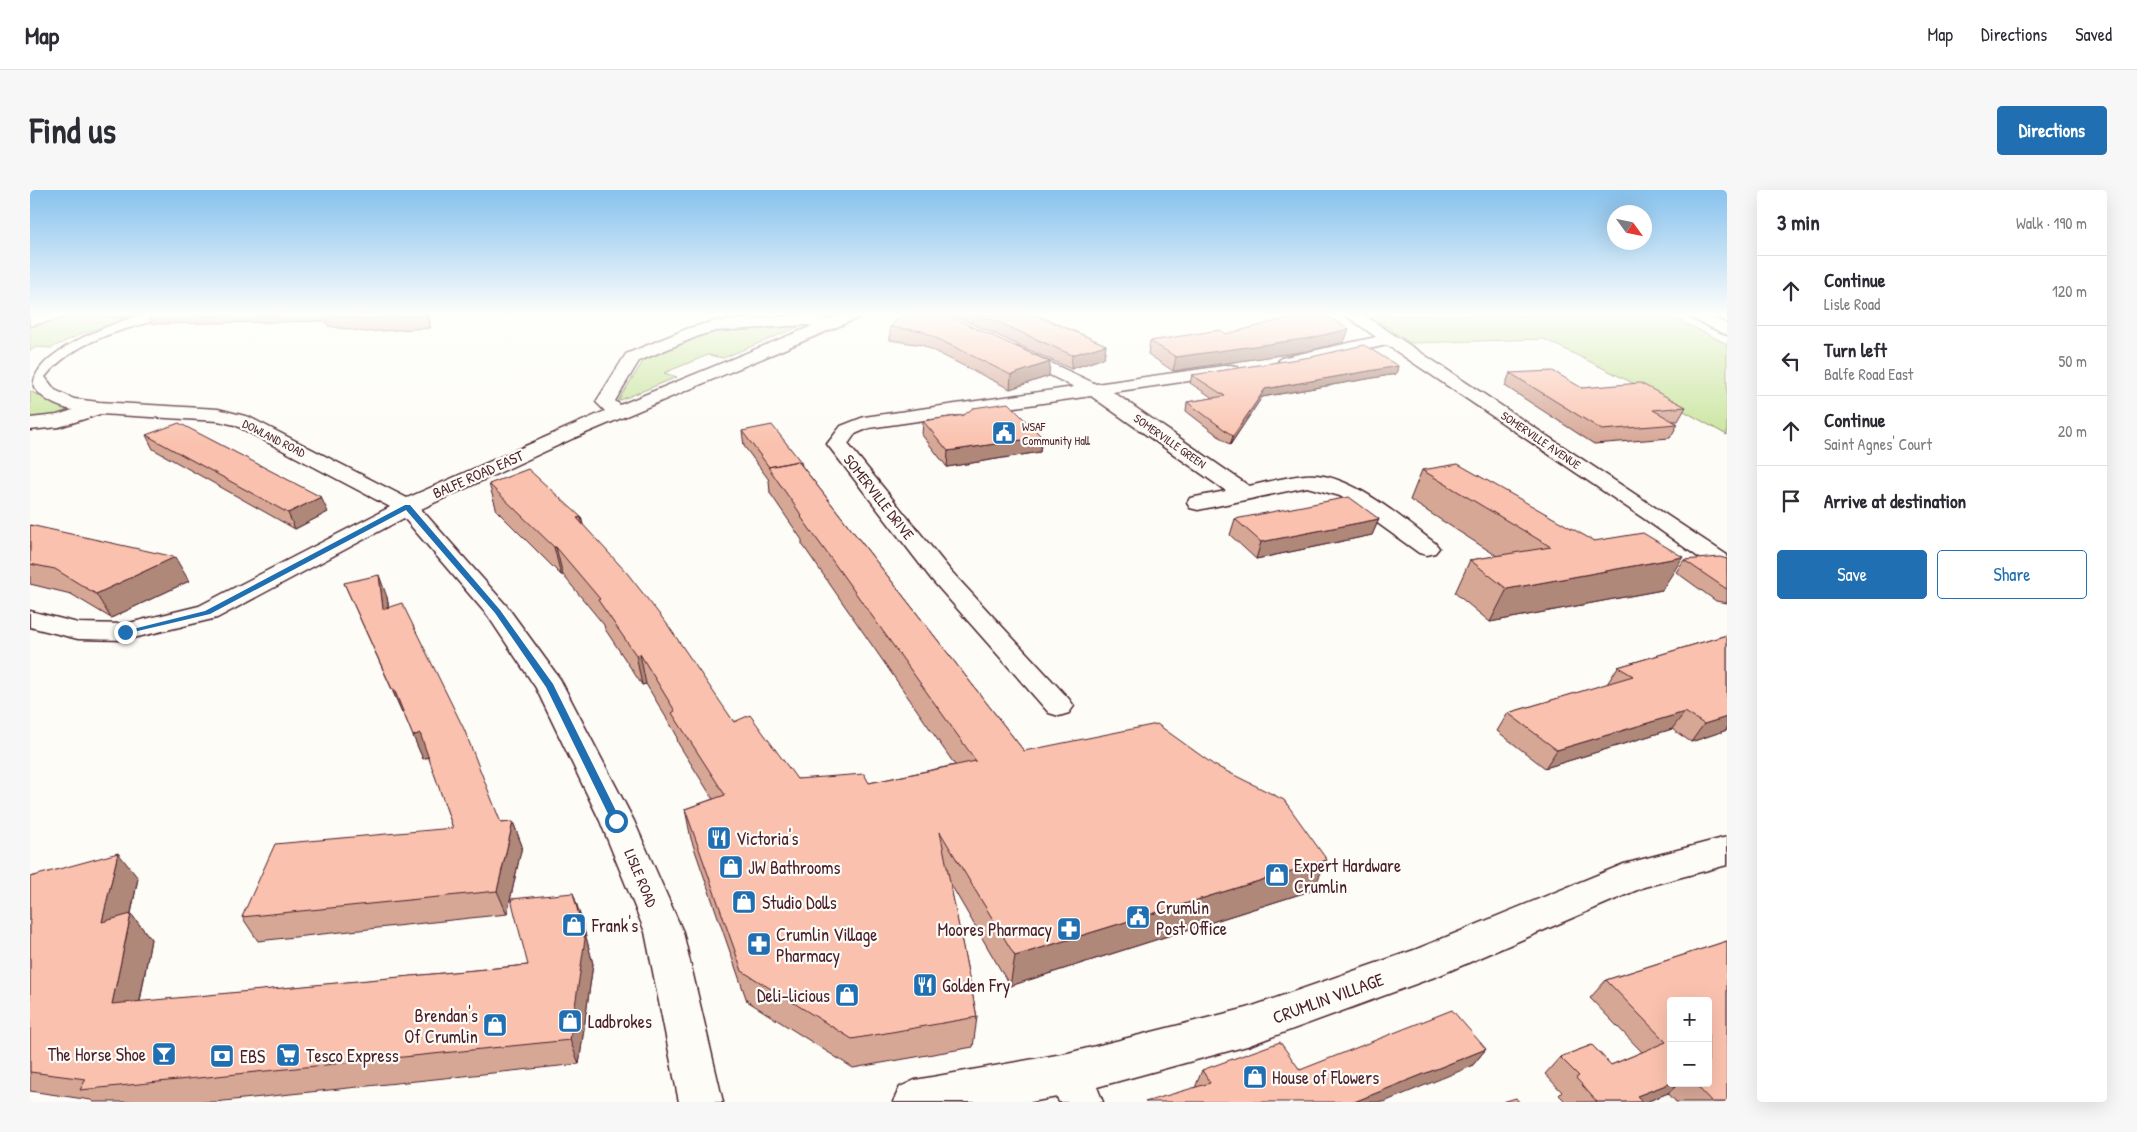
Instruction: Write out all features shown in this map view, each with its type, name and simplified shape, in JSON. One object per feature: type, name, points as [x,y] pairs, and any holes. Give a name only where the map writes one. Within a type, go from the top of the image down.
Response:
[{"type":"street","name":"DOWLAND ROAD","points":[[55,358],[43,366],[36,376],[48,394],[70,404],[99,408],[218,415],[242,421],[407,507]]},
{"type":"street","name":"BALFE ROAD EAST","points":[[618,413],[605,402],[633,358]]},
{"type":"street","name":"BALFE ROAD EAST","points":[[30,619],[78,631],[125,632],[208,612],[407,507],[618,413],[749,358]]},
{"type":"street","name":"SOMERVILLE GREEN","points":[[1028,358],[1094,389],[1244,493]]},
{"type":"street","points":[[1271,365],[1305,358]]},
{"type":"street","name":"SOMERVILLE AVENUE","points":[[1418,358],[1727,566]]},
{"type":"street","points":[[1094,389],[1244,369]]},
{"type":"street","name":"SOMERVILLE DRIVE","points":[[1059,706],[941,575],[837,444],[848,430],[864,423],[1094,389]]},
{"type":"street","name":"DOWLAND ROAD","points":[[30,424],[59,421],[99,408]]},
{"type":"street","points":[[1198,503],[1306,482],[1326,484],[1348,491],[1427,548]]},
{"type":"street","name":"LISLE ROAD","points":[[407,507],[497,611],[550,686],[597,779],[664,932],[700,1102]]},
{"type":"street","name":"CRUMLIN VILLAGE","points":[[915,1102],[1075,1088],[1426,963],[1637,874],[1727,850]]},
{"type":"green space","points":[[649,358],[702,358],[664,373],[677,377],[618,401],[644,360]]},
{"type":"green space","points":[[1582,358],[1727,358],[1727,435],[1637,385]]},
{"type":"green space","points":[[30,391],[65,409],[68,415],[30,421]]},
{"type":"building","points":[[976,358],[1040,358],[1050,362],[1011,375]]},
{"type":"building","points":[[1307,358],[1384,358],[1398,366],[1265,389],[1233,436],[1187,402],[1225,396],[1192,375]]},
{"type":"building","points":[[1553,371],[1582,388],[1640,383],[1686,407],[1653,410],[1678,424],[1602,430],[1510,373]]},
{"type":"building","points":[[1008,403],[1042,437],[948,451],[923,421],[964,415],[973,408]]},
{"type":"building","points":[[179,423],[321,497],[288,513],[146,435]]},
{"type":"building","points":[[772,425],[801,462],[769,467],[742,431]]},
{"type":"building","points":[[798,461],[1024,751],[1157,724],[1214,765],[1284,800],[1327,860],[1015,956],[940,832],[977,1017],[852,1039],[742,971],[685,809],[725,795],[672,713],[675,711],[640,654],[636,655],[598,600],[600,599],[556,547],[489,484],[528,469],[581,517],[577,518],[627,573],[667,624],[734,722],[750,715],[797,779],[864,774],[869,783],[976,761],[801,517],[768,467]]},
{"type":"building","points":[[1458,464],[1594,541],[1643,533],[1683,557],[1507,589],[1470,560],[1551,547],[1422,470]]},
{"type":"building","points":[[1349,497],[1379,519],[1261,542],[1235,519]]},
{"type":"building","points":[[30,525],[175,557],[96,594],[55,569],[30,564]]},
{"type":"building","points":[[1720,557],[1727,559],[1727,589],[1684,560]]},
{"type":"building","points":[[379,575],[383,609],[402,603],[464,729],[501,823],[513,822],[497,891],[242,917],[275,844],[453,828],[420,733],[413,736],[394,689],[392,689],[344,583]]},
{"type":"building","points":[[1727,635],[1727,717],[1704,724],[1685,712],[1557,750],[1508,713],[1633,676],[1618,667]]},
{"type":"building","points":[[118,853],[102,922],[131,914],[112,1004],[528,965],[511,899],[573,893],[585,939],[570,1040],[80,1090],[86,1079],[30,1072],[30,877]]},
{"type":"building","points":[[1727,941],[1727,1102],[1712,1102],[1698,1087],[1712,1087],[1712,997],[1667,997],[1667,1085],[1637,1096],[1643,1102],[1597,1102],[1576,1078],[1579,1076],[1560,1057],[1592,1045],[1611,1065],[1666,1042],[1606,980]]},
{"type":"building","points":[[1452,1010],[1486,1049],[1354,1102],[1145,1102],[1210,1083],[1202,1070],[1280,1042],[1300,1070]]},
{"type":"building","points":[[1516,1098],[1519,1102],[1503,1102]]},
{"type":"place","name":"WSAF Community Hall","points":[[1004,433]]},
{"type":"place","name":"Victoria's","points":[[719,838]]},
{"type":"place","name":"JW Bathrooms","points":[[731,867]]},
{"type":"place","name":"Expert Hardware Crumlin","points":[[1277,875]]},
{"type":"place","name":"Studio Dolls","points":[[744,902]]},
{"type":"place","name":"Crumlin Post Office","points":[[1138,917]]},
{"type":"place","name":"Frank's","points":[[574,925]]},
{"type":"place","name":"Moores Pharmacy","points":[[1069,929]]},
{"type":"place","name":"Crumlin Village Pharmacy","points":[[759,944]]},
{"type":"place","name":"Golden Fry","points":[[925,985]]},
{"type":"place","name":"Deli-licious","points":[[847,995]]},
{"type":"place","name":"Ladbrokes","points":[[570,1021]]},
{"type":"place","name":"Brendan's Of Crumlin","points":[[495,1025]]},
{"type":"place","name":"The Horse Shoe","points":[[164,1054]]},
{"type":"place","name":"Tesco Express","points":[[288,1055]]},
{"type":"place","name":"EBS","points":[[222,1056]]},
{"type":"place","name":"House of Flowers","points":[[1255,1077]]},
{"type":"route","points":[[125,632],[208,612],[407,507],[497,611],[550,686],[616,821]]}]
